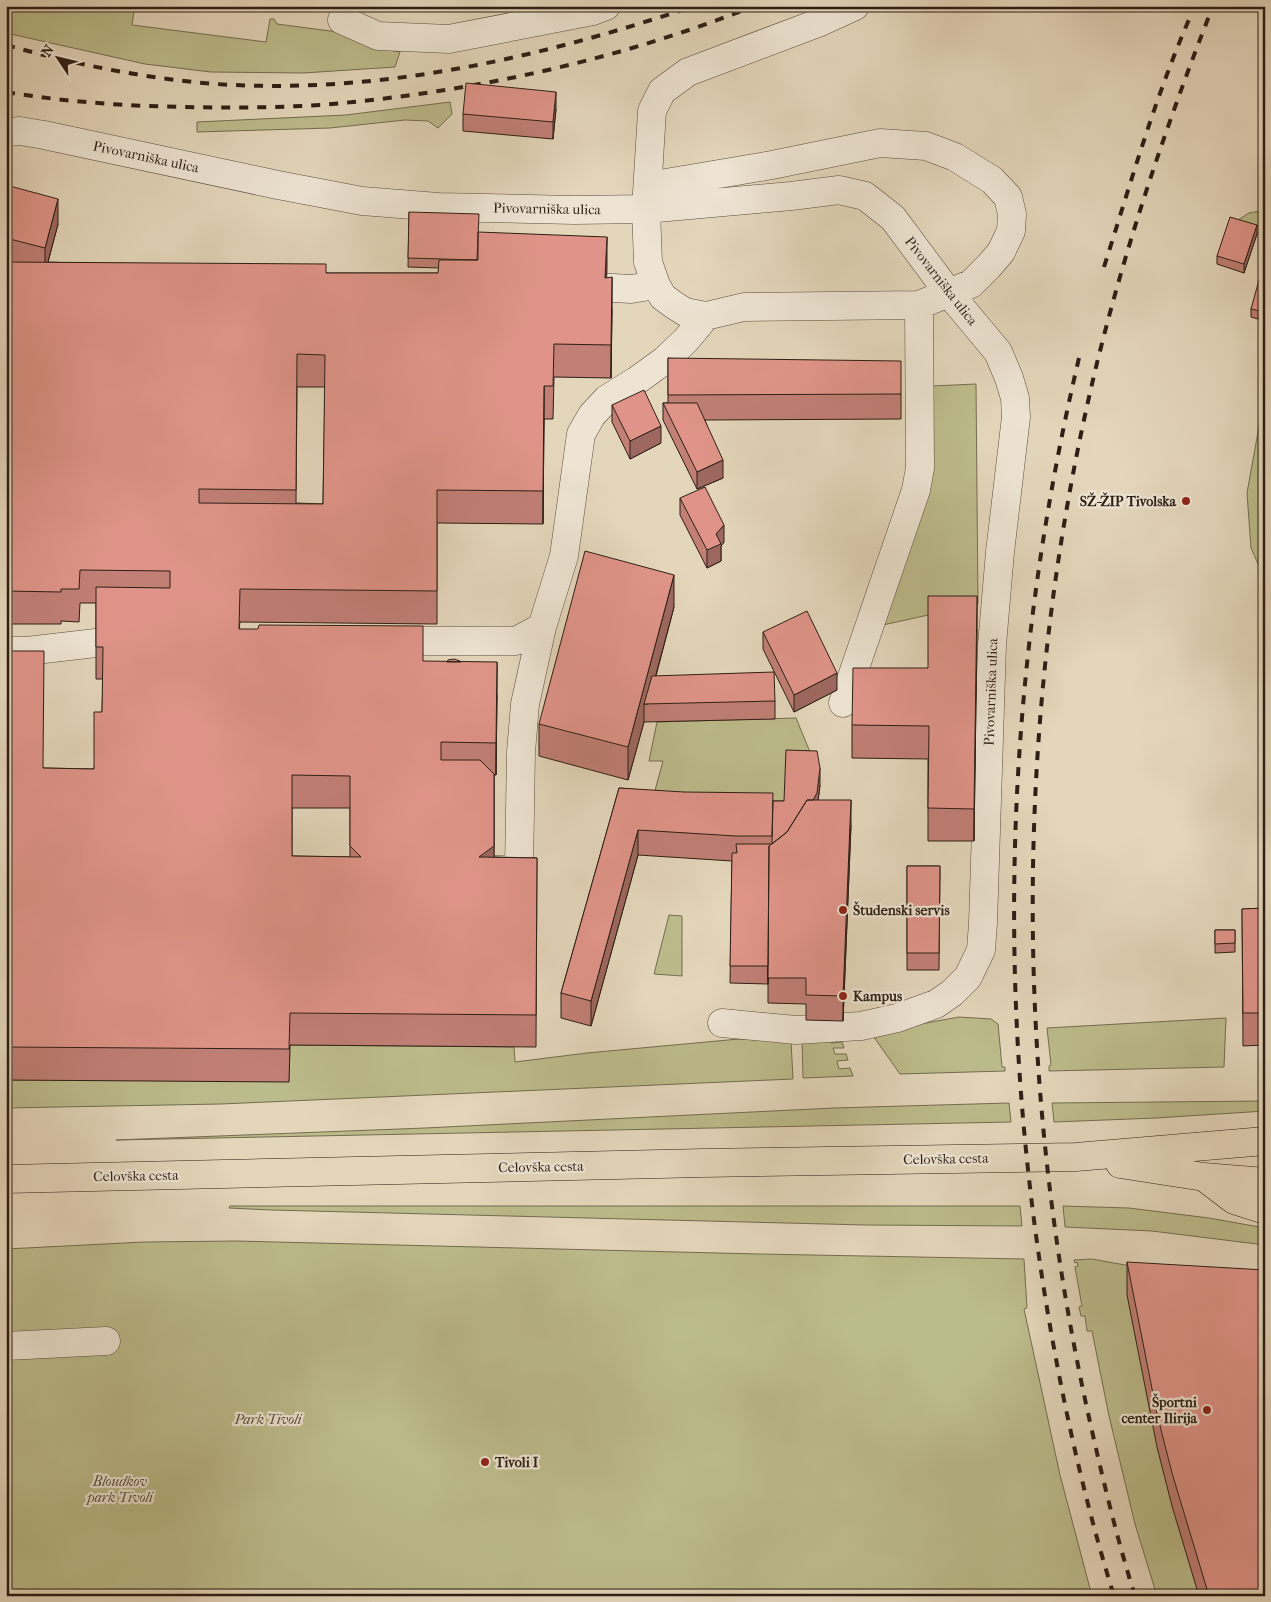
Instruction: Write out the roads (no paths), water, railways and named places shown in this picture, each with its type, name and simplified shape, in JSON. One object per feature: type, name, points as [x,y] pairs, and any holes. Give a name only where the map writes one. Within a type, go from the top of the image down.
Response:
[{"type":"main road","name":"Celovška cesta","points":[[6,1179],[713,1163],[1076,1158],[1265,1141]]},
{"type":"main road","name":"Celovška cesta","points":[[1076,1158],[1204,1177],[1265,1182]]},
{"type":"main road","points":[[1204,1177],[1234,1200],[1265,1210]]},
{"type":"street","points":[[342,20],[378,36],[449,39],[593,11],[606,6]]},
{"type":"street","points":[[647,198],[772,166],[880,143],[926,146],[955,157],[992,180],[1008,197],[1012,214],[1011,231],[1001,252],[971,284],[919,305],[744,307],[706,316],[685,312],[663,297],[656,285],[648,262],[647,198],[652,111],[662,91],[688,72],[818,23],[855,6]]},
{"type":"street","name":"Pivovarniška ulica","points":[[6,132],[20,131],[44,135],[362,201],[438,207],[574,210],[647,198],[791,196],[839,190],[865,196],[893,218],[948,292],[998,352],[1010,378],[1015,398],[1016,417],[1000,552],[992,645],[986,874],[981,950],[968,977],[952,993],[936,1004],[897,1018],[861,1026],[803,1030],[722,1022]]},
{"type":"street","points":[[556,285],[631,289],[656,285]]},
{"type":"street","points":[[843,703],[916,490],[920,468],[919,305]]},
{"type":"street","points":[[494,870],[520,869],[521,752],[525,704],[542,627],[564,556],[581,434],[592,415],[607,399],[665,360],[686,340],[706,316]]},
{"type":"street","points":[[358,641],[516,641],[542,627]]},
{"type":"street","points":[[6,651],[26,651],[96,643]]},
{"type":"street","points":[[6,1346],[106,1341]]},
{"type":"railway","points":[[6,45],[104,68],[178,80],[266,86],[328,84],[390,79],[452,70],[514,57],[575,42],[694,6]]},
{"type":"railway","points":[[6,92],[73,101],[163,106],[269,107],[353,102],[455,88],[557,68],[657,41],[754,6]]},
{"type":"railway","points":[[1104,267],[1157,102],[1195,6]]},
{"type":"railway","points":[[1135,1596],[1122,1553],[1090,1422],[1064,1291],[1046,1159],[1036,1026],[1033,892],[1037,759],[1050,626],[1069,494],[1097,363],[1121,272],[1149,183],[1213,6]]},
{"type":"railway","points":[[1079,358],[1054,477],[1035,597],[1022,717],[1015,838],[1015,958],[1020,1079],[1031,1200],[1049,1320],[1077,1459],[1094,1528],[1114,1596]]},
{"type":"place","name":"SŽ-ŽIP Tivolska","points":[[1186,501]]},
{"type":"place","name":"Študenski servis","points":[[843,910]]},
{"type":"place","name":"Kampus","points":[[843,996]]},
{"type":"place","name":"Športni center Ilirija","points":[[1207,1410]]},
{"type":"place","name":"Tivoli I","points":[[485,1462]]},
{"type":"park label","name":"Park Tivoli","points":[[268,1419]]},
{"type":"park label","name":"Bloudkov park Tivoli","points":[[120,1489]]}]
